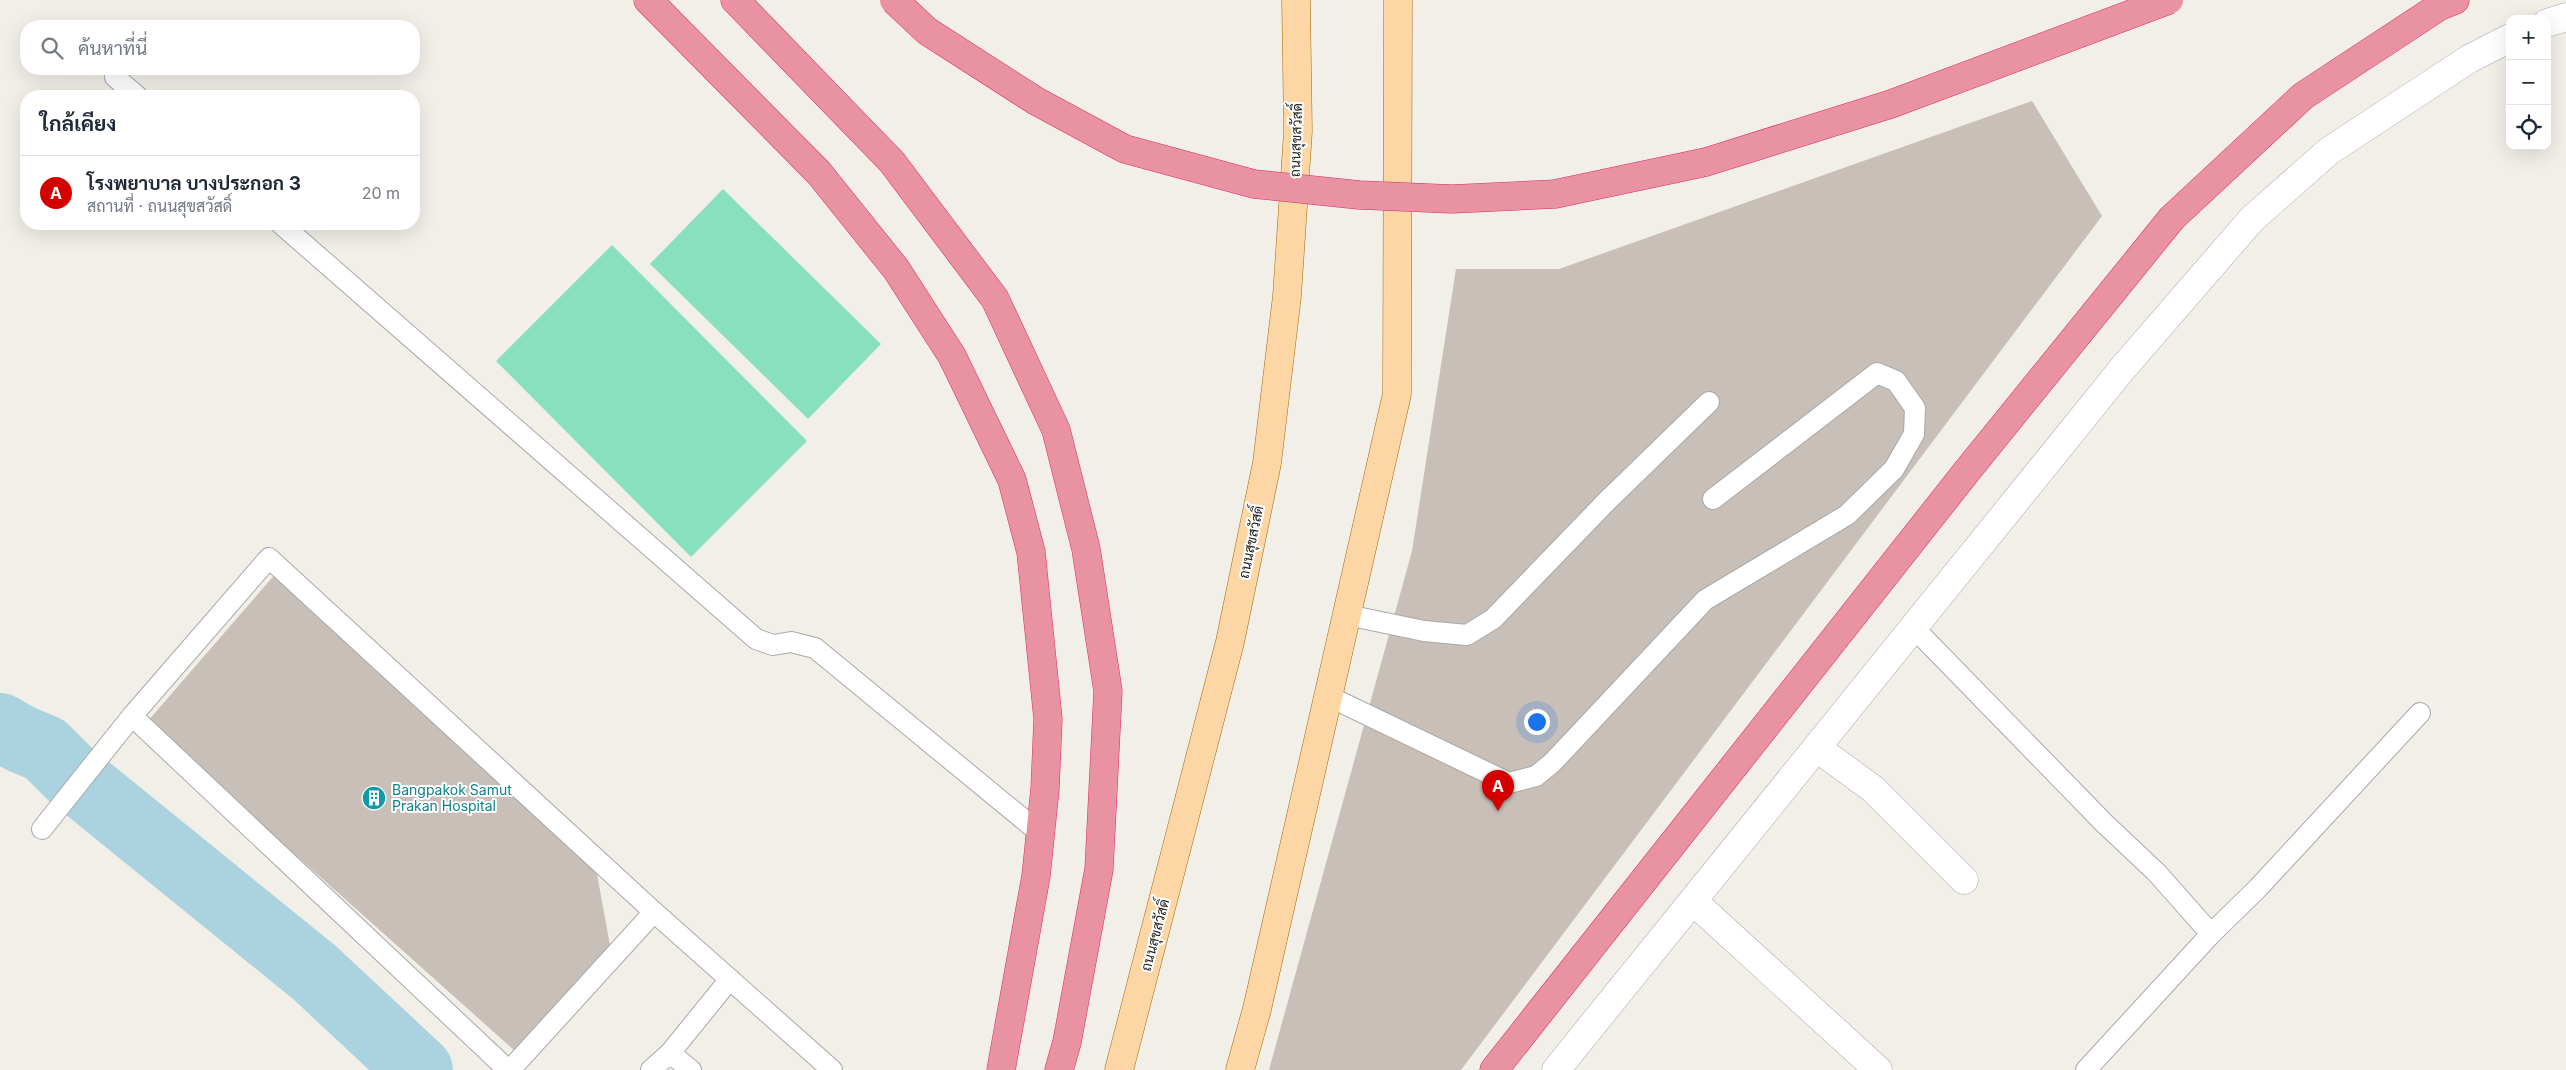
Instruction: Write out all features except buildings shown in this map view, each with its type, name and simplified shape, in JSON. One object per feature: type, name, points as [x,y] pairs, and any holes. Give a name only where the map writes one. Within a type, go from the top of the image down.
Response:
[{"type":"highway","points":[[648,0],[819,173],[896,269],[952,356],[1012,480],[1031,552],[1048,719],[1036,876],[1001,1070]]},
{"type":"highway","points":[[735,0],[892,162],[995,299],[1056,430],[1086,549],[1108,691],[1099,868],[1067,1042],[1059,1070]]},
{"type":"highway","points":[[894,0],[927,31],[1019,90],[1125,149],[1254,184],[1359,196],[1452,199],[1555,194],[1706,162],[1891,104],[2169,0]]},
{"type":"highway","points":[[1494,1070],[1967,471],[2172,218],[2302,96],[2440,6],[2455,0]]},
{"type":"main road","name":"ถนนสุขสวัสดิ์","points":[[1119,1070],[1230,642],[1267,463],[1287,296],[1298,131],[1296,0]]},
{"type":"main road","points":[[1240,1070],[1259,1000],[1397,394],[1402,4]]},
{"type":"street","points":[[2551,22],[2566,17]]},
{"type":"street","points":[[1556,1070],[2123,368],[2252,219],[2329,151],[2469,59],[2506,40]]},
{"type":"street","points":[[1817,748],[1873,789],[1964,880]]},
{"type":"street","points":[[1693,901],[1878,1070]]},
{"type":"lane","points":[[115,77],[130,90]]},
{"type":"lane","points":[[288,230],[756,639],[773,645],[791,642],[815,648],[1040,833]]},
{"type":"lane","points":[[1328,696],[1509,783],[1536,776],[1552,763],[1705,600],[1847,515],[1894,468],[1914,434],[1915,408],[1896,381],[1877,372],[1713,499]]},
{"type":"lane","points":[[1347,615],[1424,631],[1467,634],[1493,620],[1606,502],[1709,402]]},
{"type":"lane","points":[[42,829],[132,716],[269,558],[654,912],[832,1070]]},
{"type":"lane","points":[[1914,628],[2104,823],[2157,873],[2211,934]]},
{"type":"lane","points":[[2086,1070],[2211,934],[2258,888],[2420,713]]},
{"type":"lane","points":[[132,716],[509,1070],[654,912]]},
{"type":"lane","points":[[651,1070],[670,1054],[730,979]]},
{"type":"lane","points":[[670,1054],[691,1070]]},
{"type":"green space","points":[[723,189],[881,344],[808,419],[650,264]]},
{"type":"green space","points":[[612,245],[807,441],[691,557],[496,361]]},
{"type":"waterway","points":[[0,727],[21,739],[45,749],[71,775],[315,973],[419,1070]]},
{"type":"place","name":"Bangpakok Samut Prakan Hospital","points":[[374,798]]},
{"type":"place","name":"โรงพยาบาล บางประกอก 3","points":[[1498,811]]}]
